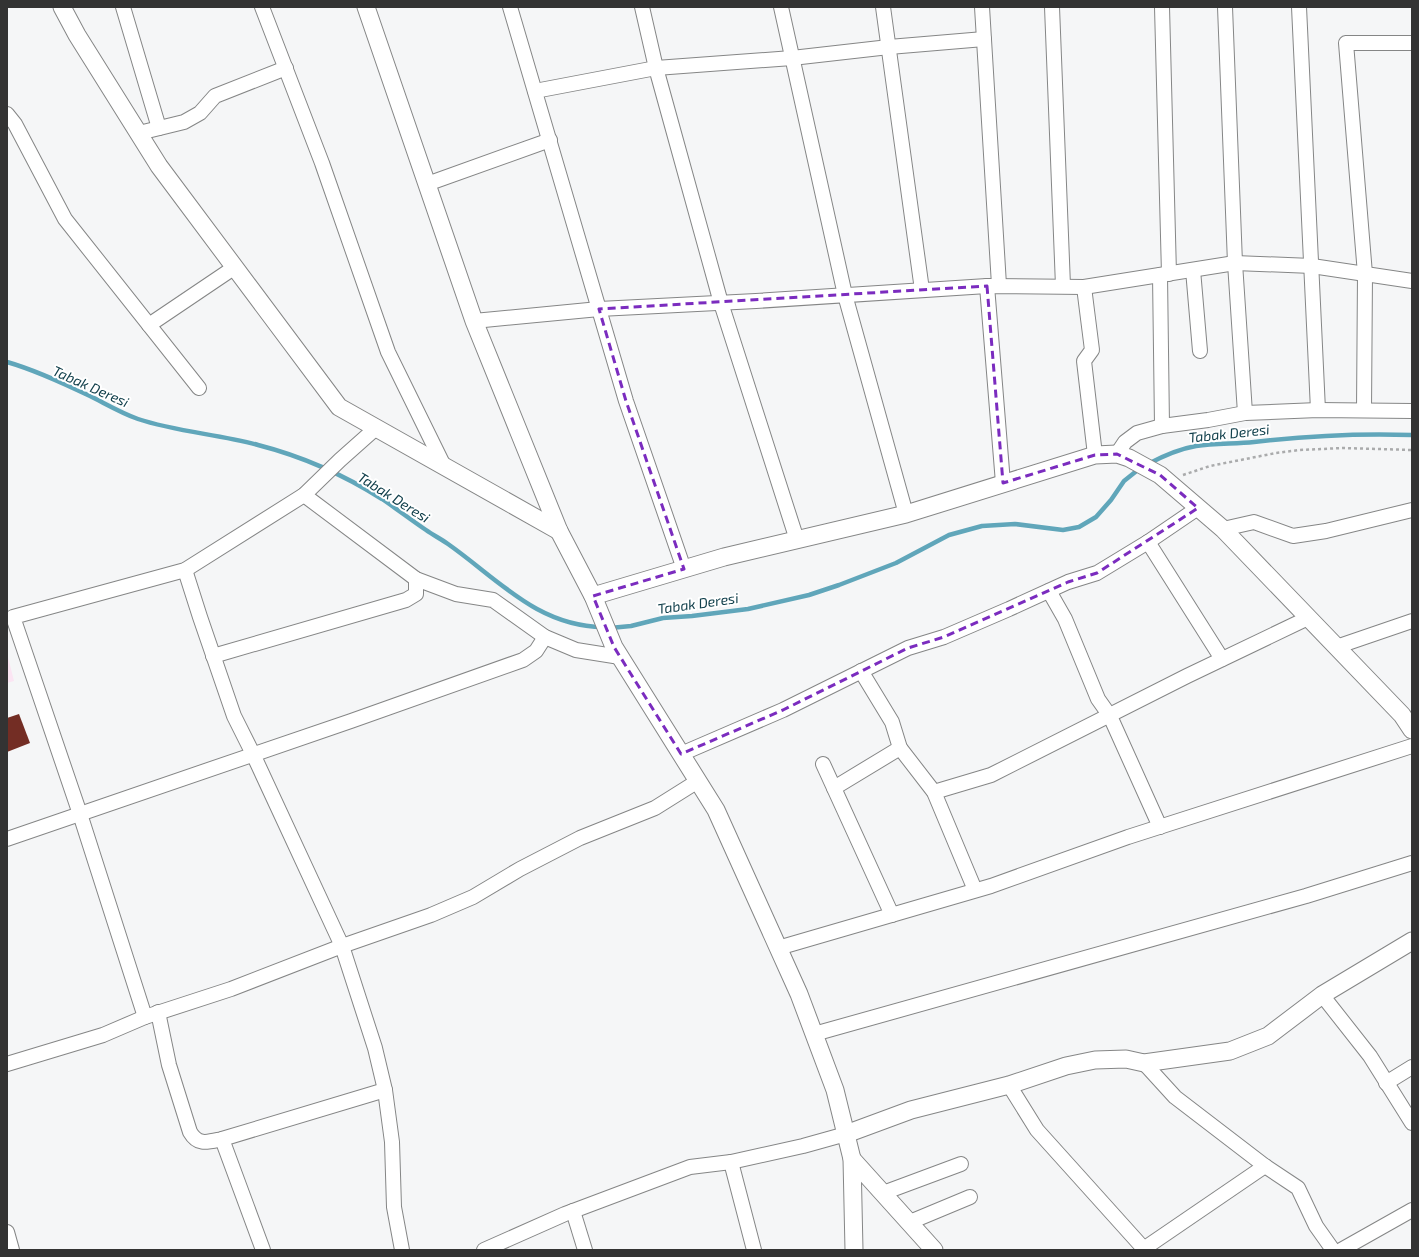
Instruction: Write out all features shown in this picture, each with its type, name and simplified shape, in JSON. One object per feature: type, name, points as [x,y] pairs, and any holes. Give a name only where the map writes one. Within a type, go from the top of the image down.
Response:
[{"type":"street","points":[[62,7],[77,35],[159,166],[339,407],[559,531]]},
{"type":"street","points":[[124,7],[159,128]]},
{"type":"street","points":[[262,7],[322,162],[388,352],[444,466]]},
{"type":"street","points":[[366,7],[474,321],[559,531],[596,602],[617,652],[716,810],[799,994],[835,1090],[852,1159],[854,1250]]},
{"type":"street","points":[[510,7],[626,401],[684,569]]},
{"type":"street","points":[[642,7],[656,68],[721,303],[797,540]]},
{"type":"street","points":[[781,7],[845,295],[906,514]]},
{"type":"street","points":[[883,7],[922,290]]},
{"type":"street","points":[[982,7],[993,285],[1003,483]]},
{"type":"street","points":[[1052,7],[1063,286]]},
{"type":"street","points":[[1162,7],[1164,274],[1162,426]]},
{"type":"street","points":[[1225,7],[1235,263],[1245,413]]},
{"type":"street","points":[[1299,7],[1318,410]]},
{"type":"street","points":[[535,91],[656,68],[792,58],[889,47],[984,39]]},
{"type":"street","points":[[1364,410],[1365,274],[1346,43],[1412,43]]},
{"type":"street","points":[[139,133],[184,122],[200,113],[215,96],[286,68]]},
{"type":"street","points":[[7,114],[15,124],[65,219],[199,388]]},
{"type":"street","points":[[427,184],[550,140]]},
{"type":"street","points":[[474,321],[599,309],[721,303],[993,285],[1084,287],[1235,263],[1312,266],[1412,281]]},
{"type":"street","points":[[148,324],[235,267]]},
{"type":"street","points":[[1193,270],[1200,351]]},
{"type":"street","points":[[1084,287],[1092,350],[1084,361],[1095,455]]},
{"type":"street","points":[[1123,456],[1125,442],[1129,437],[1137,433],[1162,426],[1245,413],[1318,410],[1412,411]]},
{"type":"street","points":[[144,1017],[80,814],[13,617],[185,570],[304,495],[376,428]]},
{"type":"street","points":[[596,602],[684,569],[724,557],[906,514],[1095,455],[1123,456],[1164,479],[1223,530],[1402,715],[1412,730]]},
{"type":"street","points":[[304,495],[416,579],[456,594],[493,600],[544,637],[576,650],[617,652]]},
{"type":"street","points":[[681,754],[783,710],[908,648],[944,637],[1009,610],[1068,582],[1097,573],[1148,542],[1198,508]]},
{"type":"street","points":[[1223,530],[1254,522],[1293,536],[1326,531],[1412,510]]},
{"type":"street","points":[[1148,542],[1222,659]]},
{"type":"street","points":[[185,570],[234,716],[342,946],[375,1048],[385,1090],[392,1142],[394,1208],[402,1250]]},
{"type":"street","points":[[213,656],[406,600],[416,594],[416,579]]},
{"type":"street","points":[[1048,591],[1065,619],[1098,699],[1110,716],[1160,827]]},
{"type":"street","points":[[934,792],[991,775],[1222,659],[1308,618]]},
{"type":"street","points":[[1336,647],[1412,622]]},
{"type":"street","points":[[7,839],[351,721],[523,660],[536,651],[544,637]]},
{"type":"street","points":[[861,671],[892,722],[900,748],[934,792],[975,890]]},
{"type":"street","points":[[778,948],[975,890],[1160,827],[1412,746]]},
{"type":"street","points":[[834,788],[900,748]]},
{"type":"street","points":[[823,764],[892,915]]},
{"type":"street","points":[[7,1064],[103,1035],[144,1017],[231,989],[342,946],[431,916],[473,898],[520,869],[580,838],[655,808],[698,781]]},
{"type":"street","points":[[814,1034],[1306,896],[1412,863]]},
{"type":"street","points":[[484,1250],[573,1210],[690,1167],[731,1162],[803,1146],[846,1134],[911,1110],[1009,1085],[1066,1066],[1095,1060],[1126,1059],[1144,1063],[1230,1051],[1268,1036],[1322,994],[1412,941]]},
{"type":"street","points":[[1322,994],[1370,1056],[1412,1123]]},
{"type":"street","points":[[158,1012],[169,1066],[190,1132],[193,1137],[202,1142],[222,1139],[385,1090]]},
{"type":"street","points":[[1144,1063],[1175,1097],[1265,1166],[1298,1188],[1316,1226],[1333,1250]]},
{"type":"street","points":[[1386,1083],[1412,1067]]},
{"type":"street","points":[[1009,1085],[1037,1130],[1144,1250],[1265,1166]]},
{"type":"street","points":[[222,1139],[263,1250]]},
{"type":"street","points":[[852,1159],[934,1250]]},
{"type":"street","points":[[731,1162],[754,1250]]},
{"type":"street","points":[[883,1193],[961,1164]]},
{"type":"street","points":[[910,1222],[970,1197]]},
{"type":"street","points":[[573,1210],[585,1250]]},
{"type":"street","points":[[1341,1250],[1412,1210]]},
{"type":"street","points":[[7,1232],[12,1250]]},
{"type":"path","points":[[1164,479],[1198,469],[1276,453],[1324,448],[1412,450]]},
{"type":"highlighted area","points":[[987,286],[1003,483],[1095,455],[1117,454],[1160,475],[1198,508],[1097,573],[1068,582],[944,637],[908,648],[783,710],[681,754],[614,647],[593,596],[684,569],[626,401],[599,309]]},
{"type":"shaded area","points":[[7,653],[14,681],[7,683]]},
{"type":"building","points":[[19,714],[30,743],[7,752],[7,718]]},
{"type":"waterway","name":"Tabak Deresi","points":[[7,362],[59,382],[138,419],[168,427],[243,441],[274,449],[322,467],[353,482],[382,499],[448,544],[538,610],[558,619],[579,625],[603,627]]},
{"type":"waterway","name":"Tabak Deresi","points":[[1148,464],[1177,451],[1203,445],[1372,434],[1412,435]]},
{"type":"waterway","name":"Tabak Deresi","points":[[610,628],[631,626],[663,618],[748,609],[809,595],[896,563],[949,535],[982,526],[1015,524],[1063,530],[1079,527],[1096,517],[1111,500],[1124,481],[1139,469]]}]
